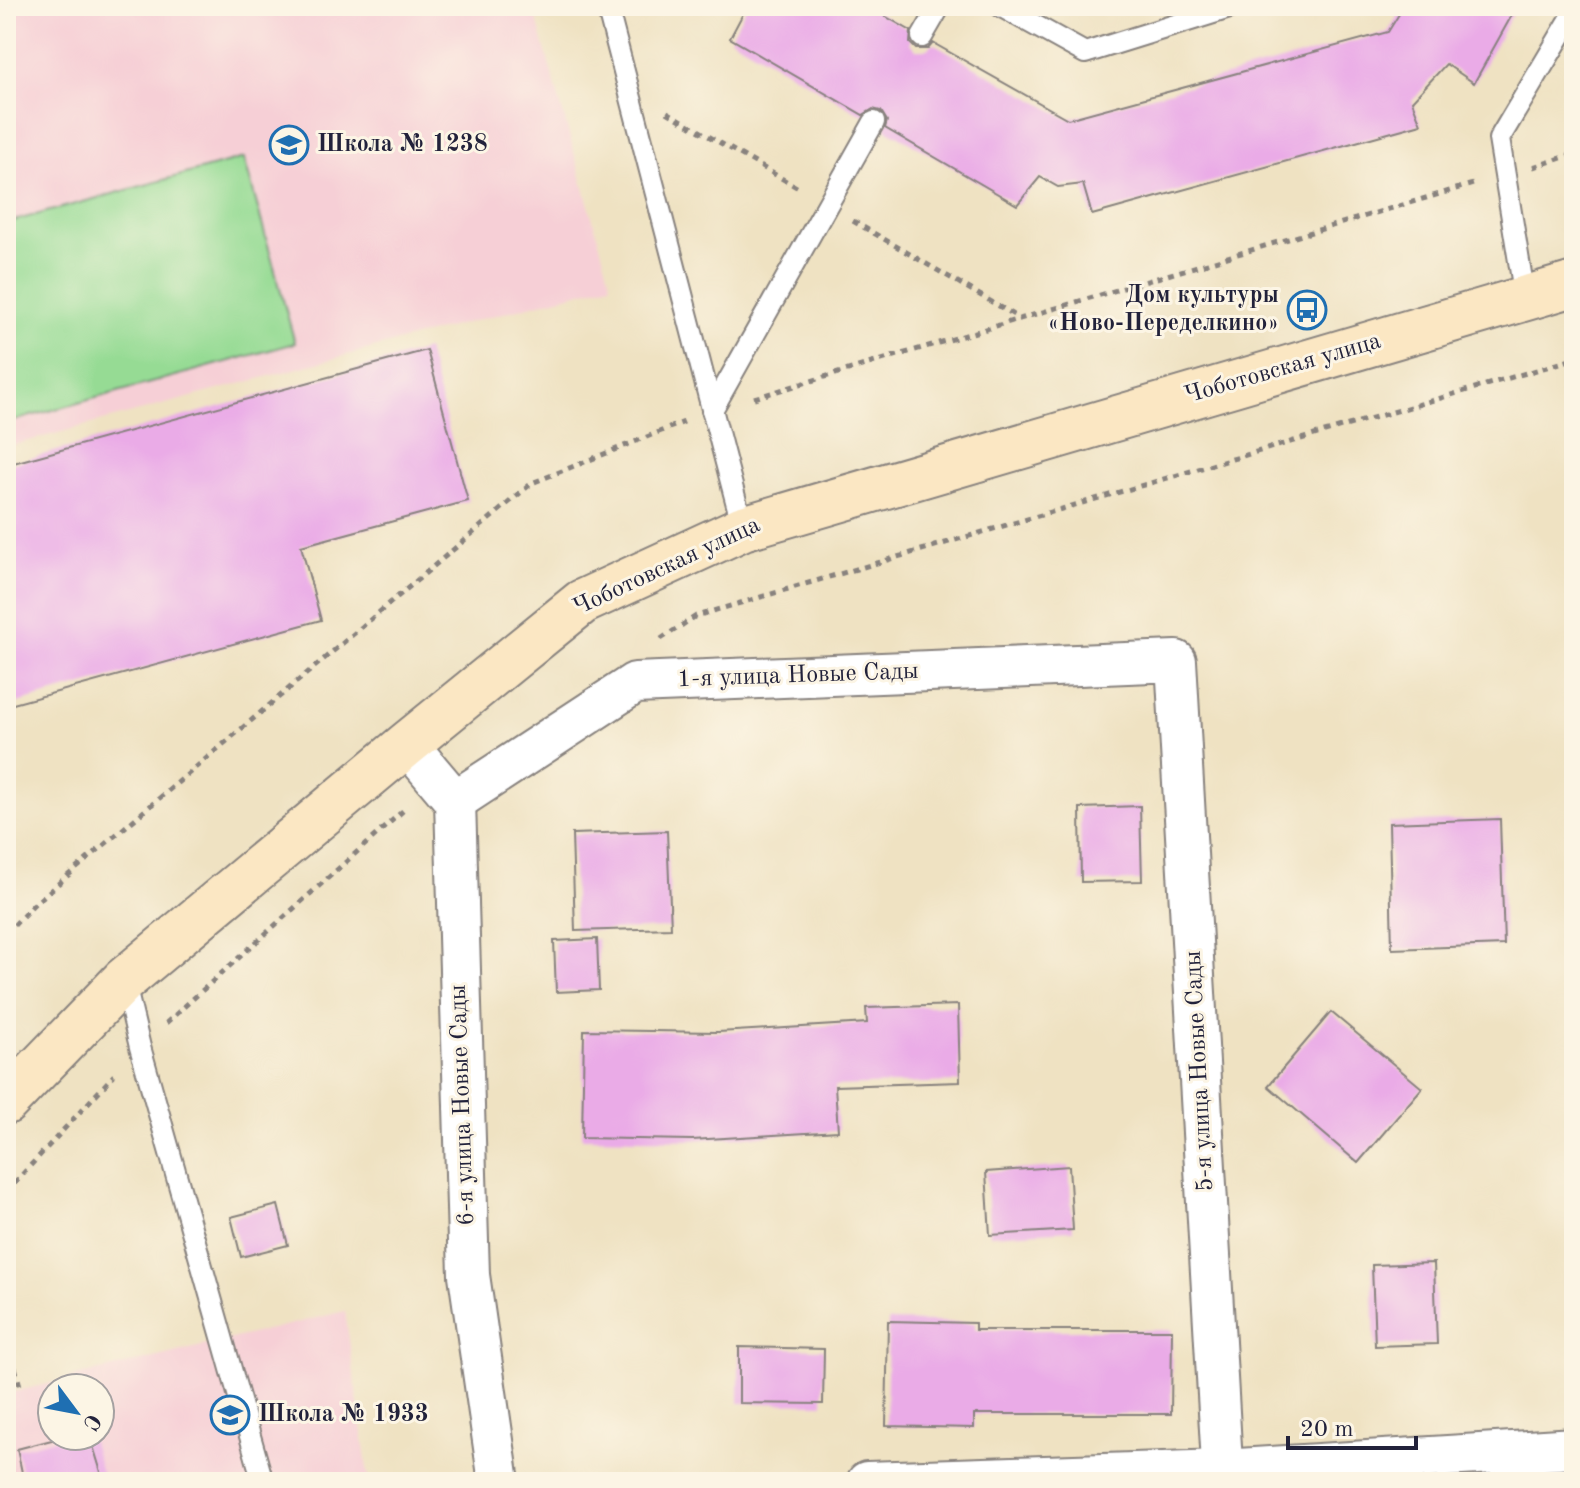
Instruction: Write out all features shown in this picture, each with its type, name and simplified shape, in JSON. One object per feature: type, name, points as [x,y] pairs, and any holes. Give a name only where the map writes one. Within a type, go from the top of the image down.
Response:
[{"type":"main road","name":"Чоботовская улица","points":[[6,1102],[124,980],[582,602],[743,528],[1574,284]]},
{"type":"street","name":"1-я улица Новые Сады","points":[[455,801],[635,683],[1176,661]]},
{"type":"street","name":"5-я улица Новые Сады","points":[[1176,661],[1222,1476]]},
{"type":"street","points":[[407,744],[455,801]]},
{"type":"street","name":"6-я улица Новые Сады","points":[[455,801],[469,1275],[499,1482]]},
{"type":"street","points":[[867,1482],[1222,1476],[1574,1448]]},
{"type":"lane","points":[[607,6],[743,528]]},
{"type":"lane","points":[[922,37],[940,6]]},
{"type":"lane","points":[[1000,6],[1085,53],[1236,6]]},
{"type":"lane","points":[[1525,298],[1499,139],[1574,13]]},
{"type":"lane","points":[[712,410],[874,122]]},
{"type":"lane","points":[[124,980],[140,1047],[263,1482]]},
{"type":"path","points":[[6,1333],[21,1390]]},
{"type":"shaded area","name":"Школа № 1238","points":[[6,6],[533,6],[611,284],[6,447]]},
{"type":"shaded area","name":"Школа № 1933","points":[[345,1311],[369,1482],[6,1482],[6,1394],[36,1387],[36,1452],[116,1452],[116,1372],[96,1372]]},
{"type":"green space","points":[[244,158],[295,343],[6,423],[6,223]]},
{"type":"building","points":[[747,6],[867,6],[911,31],[910,43],[916,49],[928,49],[933,43],[1068,119],[1388,32],[1404,6],[1517,6],[1474,83],[1446,64],[1412,101],[1421,124],[1092,215],[1083,184],[1058,187],[1040,177],[1017,205],[885,128],[887,121],[881,111],[873,109],[863,115],[730,38]]},
{"type":"building","points":[[427,350],[468,501],[301,546],[321,620],[6,706],[6,465]]},
{"type":"building","points":[[1140,806],[1142,881],[1081,882],[1080,808]]},
{"type":"building","points":[[1500,819],[1504,945],[1392,949],[1389,823]]},
{"type":"building","points":[[667,831],[671,928],[575,931],[572,834]]},
{"type":"building","points":[[597,939],[599,990],[556,992],[554,941]]},
{"type":"building","points":[[958,1005],[960,1082],[835,1086],[838,1131],[692,1140],[582,1138],[584,1030],[718,1032],[867,1023],[866,1008]]},
{"type":"building","points":[[1331,1012],[1422,1088],[1358,1163],[1268,1086]]},
{"type":"building","points":[[1069,1166],[1073,1230],[990,1235],[986,1172]]},
{"type":"building","points":[[278,1205],[288,1245],[241,1257],[231,1217]]},
{"type":"building","points":[[1434,1263],[1437,1344],[1375,1346],[1372,1265]]},
{"type":"building","points":[[888,1321],[975,1323],[975,1330],[1172,1330],[1171,1414],[974,1414],[974,1428],[886,1426]]},
{"type":"building","points":[[739,1347],[824,1349],[823,1404],[739,1403]]},
{"type":"building","points":[[36,1444],[36,1452],[95,1452],[104,1482],[24,1482],[17,1449]]},
{"type":"place","name":"Школа № 1238","points":[[289,145]]},
{"type":"place","name":"Дом культуры «Ново-Переделкино»","points":[[1307,310]]},
{"type":"place","name":"Школа № 1933","points":[[230,1415]]}]
